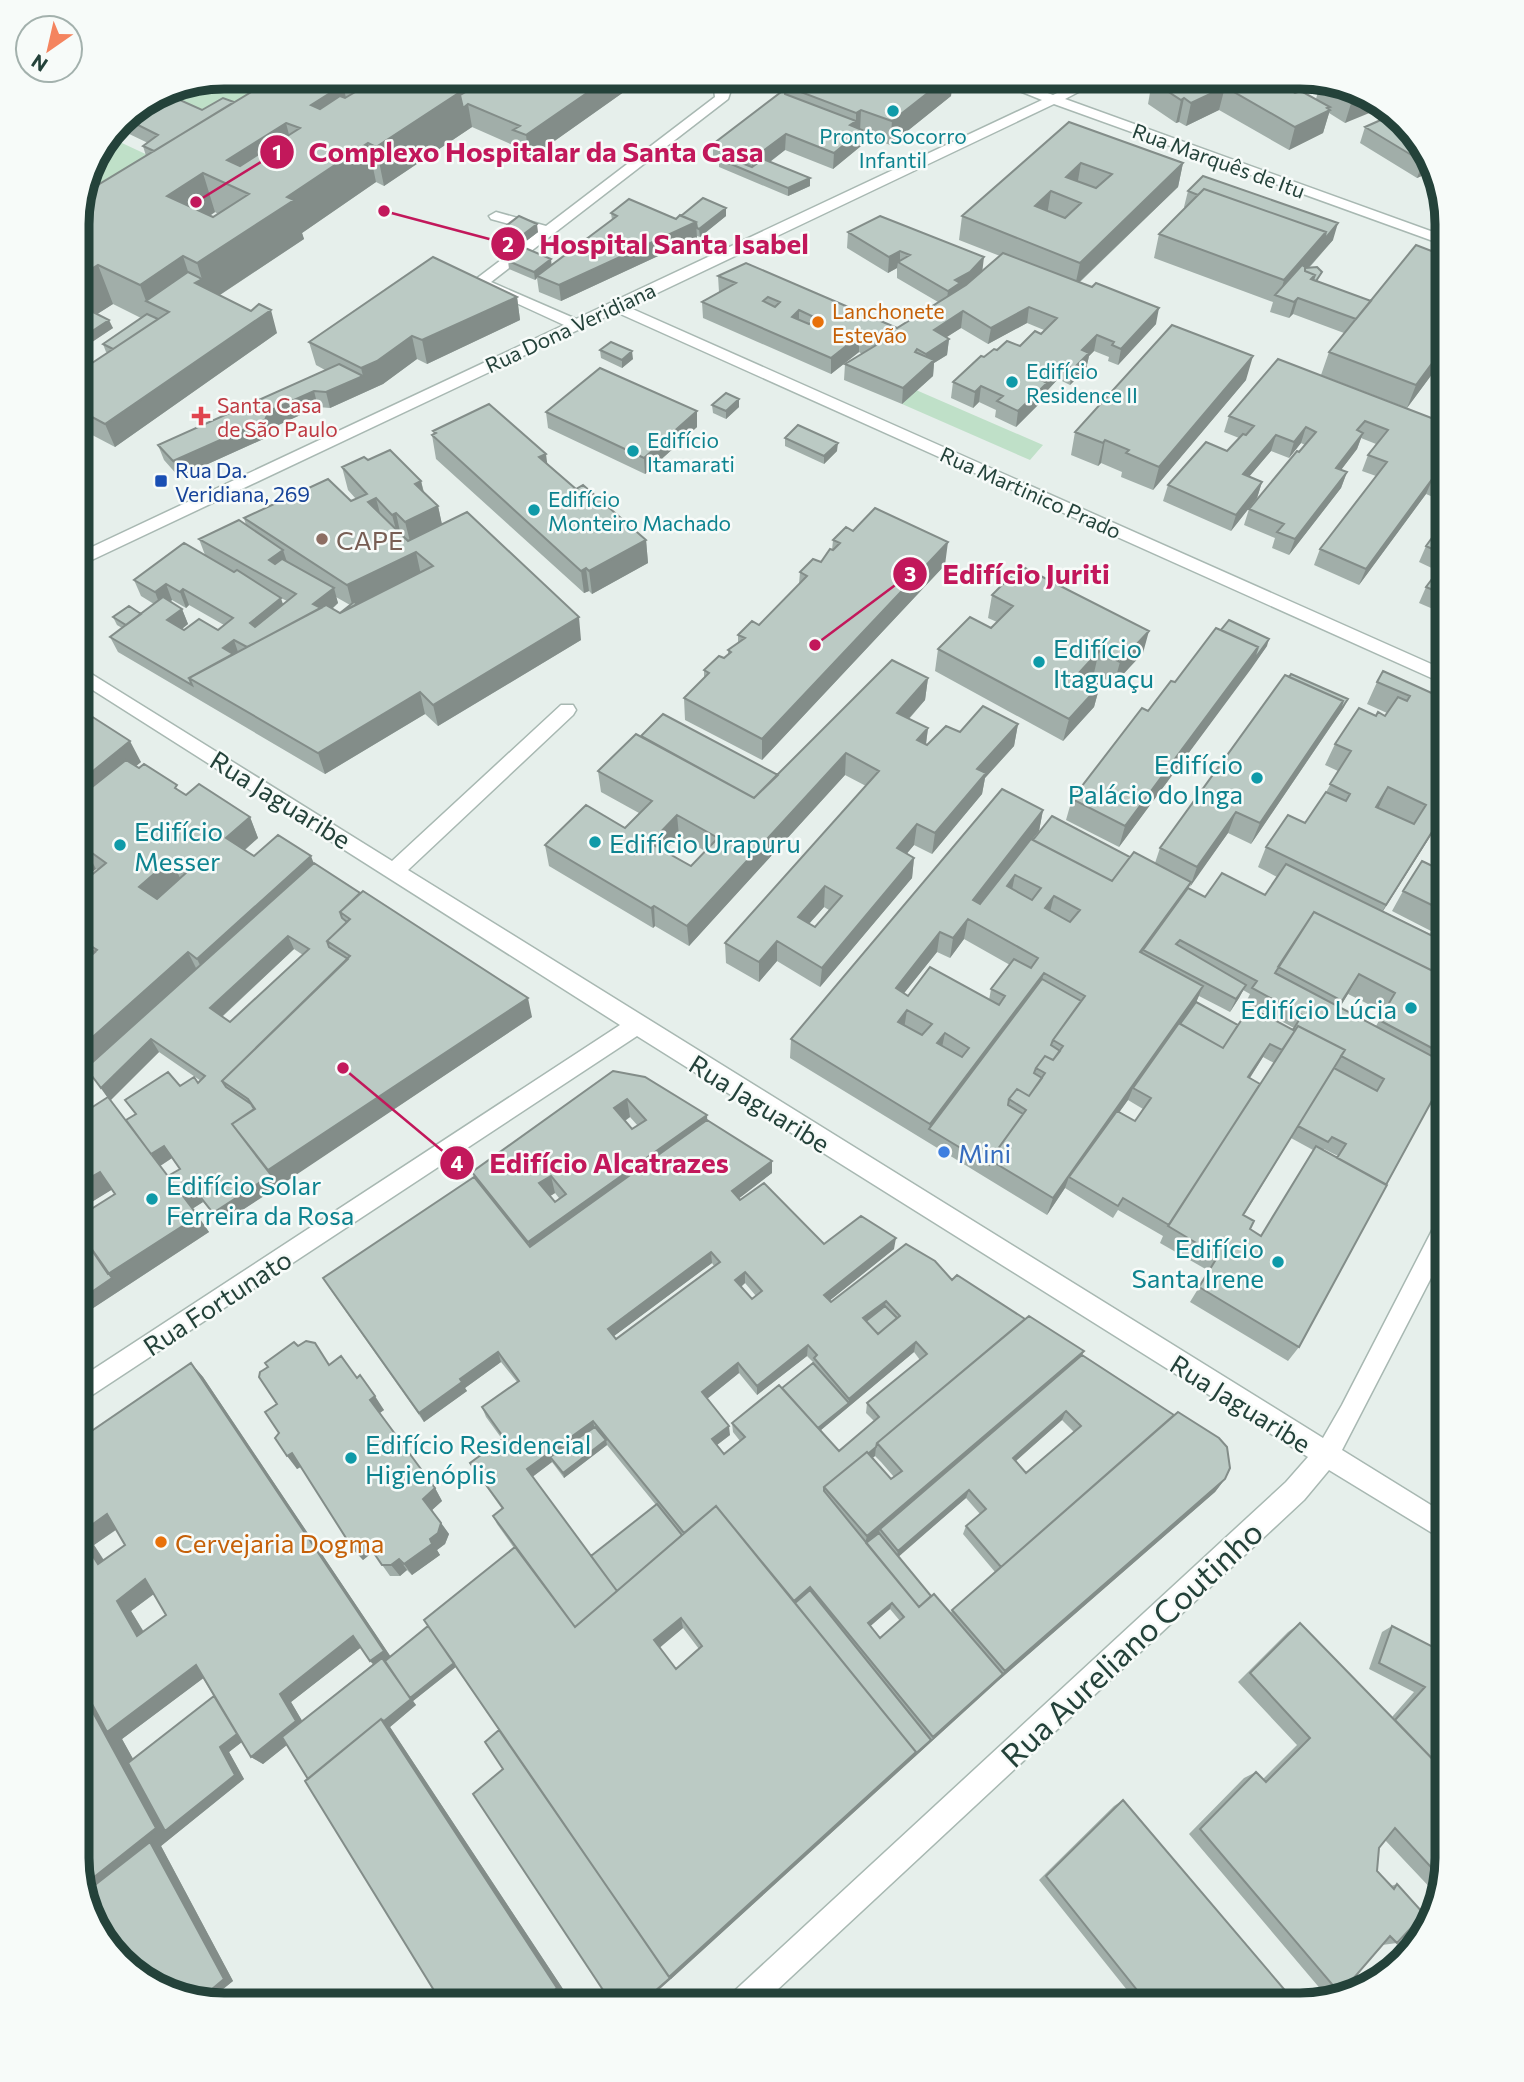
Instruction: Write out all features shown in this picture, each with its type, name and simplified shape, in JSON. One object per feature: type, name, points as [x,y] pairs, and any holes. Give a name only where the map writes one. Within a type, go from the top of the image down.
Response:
[{"type":"street","points":[[575,324],[475,279],[549,230],[721,99],[722,90]]},
{"type":"street","name":"Rua Marquês de Itu","points":[[1028,90],[1435,238]]},
{"type":"street","name":"Rua Dona Veridiana","points":[[90,555],[1073,90]]},
{"type":"street","points":[[496,216],[549,230]]},
{"type":"street","name":"Rua Martinico Prado","points":[[614,306],[1435,673]]},
{"type":"street","name":"Rua Jaguaribe","points":[[90,679],[637,1025],[1435,1523]]},
{"type":"street","points":[[394,871],[567,710]]},
{"type":"street","name":"Rua Fortunato","points":[[89,1386],[637,1025]]},
{"type":"street","name":"Rua Aureliano Coutinho","points":[[753,1992],[1287,1498],[1326,1455],[1369,1381],[1435,1248]]},
{"type":"green space","points":[[215,90],[263,90],[209,123],[165,104],[142,118],[164,103],[189,94]]},
{"type":"green space","points":[[118,141],[152,157],[92,197],[99,172]]},
{"type":"green space","points":[[916,390],[1043,445],[1030,460],[902,404]]},
{"type":"building","points":[[255,90],[335,90],[311,105],[320,109],[340,96],[345,98],[357,91],[355,90],[460,92],[376,147],[368,143],[287,197],[294,200],[197,263],[183,256],[140,285],[98,265],[90,270],[90,206],[95,187]],"holes":[[[286,123],[300,128],[240,166],[227,160]],[[203,173],[249,194],[213,217],[167,196]]]},
{"type":"building","points":[[469,90],[591,90],[526,135],[513,130],[520,126],[468,104],[463,108],[460,95]]},
{"type":"building","points":[[784,90],[785,94],[856,121],[850,125],[862,130],[834,153],[786,134],[752,159],[713,144]]},
{"type":"building","points":[[796,90],[931,90],[892,121],[861,110],[856,113]]},
{"type":"building","points":[[1166,90],[1219,90],[1191,103],[1184,98],[1181,100]]},
{"type":"building","points":[[1230,90],[1301,91],[1330,107],[1327,108],[1330,110],[1295,127]]},
{"type":"building","points":[[223,98],[234,102],[154,151],[143,146],[158,135],[135,123],[172,99],[202,110]]},
{"type":"building","points":[[1384,119],[1407,142],[1418,159],[1365,127]]},
{"type":"building","points":[[1069,122],[1183,163],[1080,263],[962,216]],"holes":[[[1081,163],[1112,174],[1096,188],[1066,177]],[[1051,191],[1081,203],[1065,218],[1035,206]]]},
{"type":"building","points":[[724,156],[752,167],[763,159],[810,178],[788,188],[719,159]]},
{"type":"building","points":[[1203,176],[1338,223],[1324,240],[1326,232],[1204,189],[1198,195],[1188,191]]},
{"type":"building","points":[[1204,189],[1326,232],[1284,280],[1159,234]]},
{"type":"building","points":[[703,198],[726,208],[699,229],[696,222],[681,216]]},
{"type":"building","points":[[629,199],[676,219],[680,215],[696,222],[559,285],[537,276],[617,216],[611,213]]},
{"type":"building","points":[[519,216],[537,224],[516,240],[498,232]]},
{"type":"building","points":[[880,216],[984,257],[970,272],[955,280],[960,283],[948,291],[898,262],[910,255],[900,251],[889,257],[848,232]]},
{"type":"building","points":[[1416,245],[1435,252],[1435,359],[1416,385],[1329,352]]},
{"type":"building","points":[[525,248],[551,259],[534,272],[508,261]]},
{"type":"building","points":[[1003,253],[1092,287],[1096,283],[1159,308],[1121,349],[1112,345],[1114,342],[1097,335],[1082,350],[1089,353],[1073,369],[1061,363],[1043,381],[1047,383],[1018,411],[997,401],[1003,396],[981,386],[975,392],[953,382],[981,356],[997,350],[1007,341],[1020,346],[1035,331],[1041,334],[1057,318],[1029,307],[991,328],[963,311],[934,330],[949,339],[926,354],[917,349],[915,352],[934,360],[903,388],[845,364],[878,344],[859,336],[831,358],[702,302],[736,283],[718,276],[746,263],[897,328],[966,285]],"holes":[[[768,297],[780,302],[775,307],[763,301]],[[799,310],[816,318],[809,324],[792,317]]]},
{"type":"building","points":[[433,257],[517,297],[422,340],[412,336],[377,361],[361,368],[309,342]]},
{"type":"building","points":[[1302,265],[1305,271],[1315,275],[1311,279],[1371,301],[1356,319],[1298,298],[1294,302],[1275,295]]},
{"type":"building","points":[[1317,267],[1322,272],[1316,281],[1313,280],[1315,275],[1305,271],[1305,268]]},
{"type":"building","points":[[188,272],[202,279],[195,283],[251,311],[259,304],[271,310],[105,424],[90,416],[90,364],[169,312],[146,301]]},
{"type":"building","points":[[90,310],[109,320],[90,333]]},
{"type":"building","points":[[147,314],[158,319],[113,349],[103,344]]},
{"type":"building","points":[[1172,325],[1253,356],[1159,467],[1126,453],[1129,450],[1105,440],[1103,443],[1075,432]]},
{"type":"building","points":[[611,342],[632,351],[622,360],[600,350]]},
{"type":"building","points":[[1278,359],[1435,419],[1435,479],[1433,478],[1366,569],[1320,549],[1387,462],[1368,455],[1388,430],[1365,421],[1357,430],[1363,433],[1336,468],[1347,472],[1295,539],[1277,532],[1284,524],[1249,509],[1316,432],[1306,427],[1294,442],[1276,435],[1243,474],[1262,482],[1236,515],[1168,485],[1206,442],[1227,451],[1254,426],[1229,416]]},
{"type":"building","points":[[339,364],[363,376],[326,392],[314,391],[269,411],[265,420],[173,461],[158,445]]},
{"type":"building","name":"Edifício Itamarati","points":[[600,368],[697,411],[644,458],[546,412]]},
{"type":"building","points":[[726,393],[739,399],[726,411],[712,405]]},
{"type":"building","name":"Edifício Monteiro Machado","points":[[489,404],[546,454],[539,457],[576,489],[583,485],[646,540],[589,571],[586,568],[581,571],[432,435],[436,433],[433,431]]},
{"type":"building","points":[[798,425],[838,443],[824,456],[785,438]]},
{"type":"building","points":[[390,450],[421,481],[415,484],[438,506],[405,522],[396,513],[392,515],[376,498],[368,502],[408,541],[467,512],[579,617],[433,705],[420,692],[318,753],[189,678],[326,605],[340,613],[433,566],[416,552],[347,585],[244,518],[328,479],[351,501],[367,494],[342,467]]},
{"type":"building","points":[[875,508],[948,542],[762,739],[684,698],[709,673],[704,670],[719,656],[724,658],[731,652],[728,650],[745,638],[738,635],[752,621],[759,625],[807,576],[800,572],[813,559],[821,562],[830,549],[833,550],[840,543],[833,540],[846,527],[853,531]]},
{"type":"building","points":[[239,520],[283,550],[269,560],[275,564],[282,559],[334,588],[313,604],[321,608],[247,647],[234,640],[223,648],[233,654],[189,678],[192,685],[110,637],[163,597],[182,609],[167,620],[184,630],[199,619],[218,630],[233,618],[183,589],[180,592],[166,584],[155,592],[134,580],[184,543],[234,572],[237,570],[281,598],[250,623],[255,627],[296,594],[199,539]]},
{"type":"building","points":[[1435,534],[1435,550],[1426,546]]},
{"type":"building","name":"Edifício Itaguaçu","points":[[1021,566],[1149,631],[1120,662],[1099,651],[1078,674],[1100,685],[1069,719],[938,649],[970,617],[991,628],[1013,606],[992,595]]},
{"type":"building","points":[[1435,575],[1435,591],[1426,587]]},
{"type":"building","points":[[129,606],[141,614],[126,625],[113,617]]},
{"type":"building","points":[[1229,620],[1269,639],[1253,661],[1258,647],[1221,630]]},
{"type":"building","points":[[1216,628],[1258,647],[1125,826],[1072,799],[1142,708],[1148,711],[1171,681],[1175,682]]},
{"type":"building","points":[[892,660],[928,678],[897,713],[928,728],[917,740],[927,745],[946,726],[960,732],[983,706],[1018,724],[977,769],[986,773],[935,833],[917,824],[897,848],[914,858],[822,968],[777,941],[759,962],[725,943],[879,771],[846,753],[687,926],[654,906],[651,908],[545,845],[586,805],[625,828],[652,801],[598,771],[636,734],[754,798]],"holes":[[[677,815],[718,838],[691,866],[650,843]],[[825,886],[842,896],[815,927],[798,917]]]},
{"type":"building","points":[[1383,671],[1435,695],[1435,827],[1386,905],[1266,847],[1288,815],[1305,823],[1326,792],[1346,801],[1350,794],[1330,784],[1351,751],[1335,744],[1359,708],[1376,716],[1378,712],[1385,716],[1398,697],[1407,701],[1410,696],[1377,682]],"holes":[[[1388,787],[1426,805],[1414,824],[1376,807]]]},
{"type":"building","points":[[1291,674],[1348,699],[1337,715],[1343,701],[1289,677]]},
{"type":"building","name":"Edifício Palácio do Inga","points":[[1285,675],[1343,701],[1260,823],[1236,812],[1197,867],[1160,848]]},
{"type":"building","points":[[663,714],[778,775],[754,798],[641,736]]},
{"type":"building","points":[[90,715],[130,741],[90,774]]},
{"type":"building","points":[[126,760],[139,768],[144,764],[177,785],[175,788],[186,795],[199,784],[250,817],[226,838],[254,856],[278,835],[311,856],[197,959],[188,952],[89,1040],[90,957],[97,950],[90,945],[90,877],[106,863],[90,851],[90,789]],"holes":[[[171,859],[188,871],[157,899],[139,887]]]},
{"type":"building","points":[[1002,789],[1043,810],[973,900],[980,904],[1031,839],[1112,881],[1134,852],[1191,882],[1140,952],[1203,986],[1053,1198],[990,1160],[1026,1110],[1009,1099],[1017,1089],[1029,1096],[1045,1073],[1036,1068],[1045,1056],[1053,1060],[1063,1046],[1053,1040],[1085,996],[1044,973],[930,1124],[791,1039]],"holes":[[[1015,875],[1041,888],[1032,900],[1007,886]],[[1054,896],[1080,910],[1070,922],[1045,908]],[[968,919],[1038,958],[1031,968],[1014,959],[991,989],[1005,996],[999,1005],[930,967],[908,996],[896,988],[940,932],[953,938]],[[907,1010],[932,1024],[922,1035],[898,1022]],[[945,1033],[969,1048],[962,1057],[937,1043]]]},
{"type":"building","points":[[1052,816],[1130,857],[1112,881],[1033,840]]},
{"type":"building","points":[[1422,861],[1435,867],[1435,907],[1403,891]]},
{"type":"building","points":[[314,863],[360,893],[340,912],[347,922],[327,941],[329,947],[348,959],[222,1081],[254,1109],[232,1124],[271,1175],[213,1213],[195,1190],[184,1197],[168,1176],[180,1169],[164,1146],[151,1154],[126,1120],[136,1114],[125,1100],[168,1072],[180,1086],[194,1077],[198,1083],[205,1076],[151,1039],[101,1088],[89,1073],[89,1065]],"holes":[[[288,936],[309,949],[230,1022],[210,1008]]]},
{"type":"building","points":[[1286,864],[1435,937],[1435,972],[1314,912],[1275,973],[1435,1058],[1435,1095],[1386,1185],[1337,1158],[1346,1144],[1332,1137],[1328,1142],[1298,1126],[1334,1068],[1377,1091],[1384,1079],[1341,1056],[1345,1050],[1298,1026],[1282,1050],[1270,1044],[1248,1077],[1260,1084],[1169,1225],[1123,1198],[1118,1206],[1069,1177],[1117,1111],[1135,1121],[1151,1098],[1133,1088],[1179,1023],[1223,1048],[1250,1007],[1293,1030],[1302,1015],[1252,988],[1257,981],[1180,940],[1176,944],[1246,985],[1236,999],[1143,950],[1188,888],[1205,897],[1222,873],[1265,895]]},
{"type":"building","points":[[363,891],[528,998],[268,1170],[232,1124],[255,1109],[248,1099],[222,1081],[350,956],[327,941],[350,919],[340,912]]},
{"type":"building","points":[[1314,912],[1435,972],[1435,1050],[1379,1020],[1395,993],[1359,974],[1342,1001],[1278,967]]},
{"type":"building","points":[[1042,979],[1081,1001],[1053,1040],[1051,1045],[1060,1051],[1053,1060],[1045,1056],[1036,1068],[1034,1073],[1042,1078],[1029,1096],[1017,1089],[1009,1099],[1008,1105],[1023,1114],[989,1165],[929,1129]]},
{"type":"building","points":[[1196,1002],[1238,1025],[1223,1048],[1180,1024]]},
{"type":"building","points":[[1298,1026],[1345,1050],[1243,1215],[1254,1221],[1250,1229],[1261,1236],[1316,1146],[1387,1185],[1299,1347],[1199,1287],[1218,1256],[1168,1226]]},
{"type":"building","points":[[613,1071],[645,1077],[707,1115],[528,1242],[472,1172]],"holes":[[[627,1099],[646,1120],[632,1129],[614,1108]],[[551,1176],[566,1194],[555,1202],[539,1183]]]},
{"type":"building","name":"Edifício Solar Ferreira da Rosa","points":[[108,1097],[198,1216],[108,1274],[89,1246],[89,1210],[115,1194],[100,1172],[89,1178],[89,1109]]},
{"type":"building","points":[[707,1120],[772,1161],[732,1191],[740,1200],[764,1183],[824,1244],[861,1216],[896,1238],[824,1295],[831,1302],[906,1244],[935,1261],[952,1280],[957,1275],[1025,1319],[877,1443],[869,1453],[824,1487],[824,1491],[919,1607],[934,1594],[1003,1674],[933,1737],[810,1587],[794,1601],[716,1506],[684,1533],[593,1421],[527,1469],[617,1591],[575,1627],[493,1516],[503,1508],[470,1463],[504,1438],[482,1407],[519,1381],[498,1352],[419,1413],[323,1278],[474,1177],[530,1247]],"holes":[[[711,1252],[720,1262],[616,1339],[608,1329]],[[745,1272],[762,1291],[752,1299],[735,1280]],[[886,1301],[900,1316],[878,1334],[863,1318]],[[916,1342],[927,1354],[867,1403],[879,1417],[839,1451],[779,1385],[732,1423],[745,1437],[724,1454],[712,1439],[729,1426],[702,1392],[738,1363],[757,1386],[808,1345],[817,1355],[814,1358],[849,1399]],[[892,1603],[904,1617],[880,1638],[868,1623]]]},
{"type":"building","points":[[89,1246],[112,1278],[89,1294]]},
{"type":"building","points":[[885,1306],[897,1318],[878,1334],[866,1321]]},
{"type":"building","points":[[1029,1316],[1084,1351],[867,1536],[824,1487],[867,1452],[891,1479],[902,1471],[877,1443]]},
{"type":"building","name":"Edifício Residencial Higienóplis","points":[[306,1341],[315,1343],[329,1365],[341,1356],[357,1378],[360,1375],[375,1396],[370,1400],[435,1488],[423,1499],[441,1523],[438,1533],[430,1539],[432,1544],[404,1564],[399,1559],[391,1565],[382,1565],[365,1540],[353,1549],[292,1453],[287,1456],[275,1438],[279,1433],[265,1412],[277,1404],[259,1377],[260,1372],[268,1367],[265,1363],[294,1342],[298,1346]]},
{"type":"building","points":[[1082,1355],[1174,1415],[1001,1567],[966,1526],[986,1509],[969,1490],[898,1551],[880,1529]],"holes":[[[1066,1411],[1081,1426],[1026,1473],[1013,1458]]]},
{"type":"building","points":[[191,1363],[384,1651],[370,1661],[353,1636],[280,1694],[296,1721],[251,1757],[196,1665],[107,1732],[89,1699],[89,1615],[92,1613],[89,1608],[89,1550],[98,1564],[125,1545],[107,1514],[89,1527],[89,1433]],"holes":[[[145,1579],[166,1615],[137,1636],[117,1601]]]},
{"type":"building","points":[[813,1363],[849,1403],[818,1428],[782,1388]]},
{"type":"building","points":[[1178,1412],[1219,1438],[1227,1447],[1230,1468],[1225,1479],[1005,1671],[952,1610]]},
{"type":"building","points":[[595,1427],[606,1440],[563,1473],[550,1457]]},
{"type":"building","points":[[657,1504],[682,1535],[617,1591],[591,1556]]},
{"type":"building","points":[[716,1506],[916,1752],[669,1977],[424,1620],[515,1547],[575,1627]],"holes":[[[681,1618],[702,1646],[676,1669],[654,1640]]]},
{"type":"building","points":[[879,1533],[931,1596],[919,1607],[866,1543]]},
{"type":"building","points":[[810,1590],[931,1740],[913,1756],[916,1752],[795,1603]]},
{"type":"building","points":[[1300,1623],[1435,1762],[1434,1871],[1395,1828],[1379,1848],[1377,1871],[1394,1889],[1397,1884],[1423,1913],[1397,1943],[1390,1936],[1349,1984],[1335,1988],[1200,1829],[1256,1772],[1266,1782],[1310,1738],[1250,1673]]},
{"type":"building","points":[[428,1626],[454,1663],[410,1698],[385,1661]]},
{"type":"building","points":[[1392,1626],[1435,1648],[1435,1762],[1395,1720],[1425,1687],[1379,1663]]},
{"type":"building","points":[[382,1658],[411,1699],[384,1721],[381,1719],[308,1779],[282,1737]]},
{"type":"building","points":[[214,1696],[237,1734],[220,1747],[235,1775],[165,1831],[128,1763]]},
{"type":"building","points":[[89,1705],[156,1828],[91,1880]]},
{"type":"building","points":[[381,1719],[557,1988],[552,1992],[435,1992],[305,1781]]},
{"type":"building","points":[[499,1730],[670,1978],[653,1992],[605,1992],[473,1794],[503,1769],[485,1742]]},
{"type":"building","points":[[1123,1800],[1287,1993],[1139,1993],[1046,1876]]},
{"type":"building","points":[[150,1842],[224,1979],[209,1991],[198,1990],[181,1986],[149,1970],[117,1940],[99,1910],[93,1887]]},
{"type":"place","name":"Pronto Socorro Infantil","points":[[893,111]]},
{"type":"place","name":"Complexo Hospitalar da Santa Casa","points":[[196,202]]},
{"type":"place","name":"Hospital Santa Isabel","points":[[384,211]]},
{"type":"place","name":"Lanchonete Estevão","points":[[818,322]]},
{"type":"place","name":"Edifício Residence II","points":[[1012,382]]},
{"type":"place","name":"Santa Casa de São Paulo","points":[[201,416]]},
{"type":"place","name":"Edifício Itamarati","points":[[633,451]]},
{"type":"place","name":"Rua Da. Veridiana, 269","points":[[161,481]]},
{"type":"place","name":"Edifício Monteiro Machado","points":[[534,510]]},
{"type":"place","name":"CAPE","points":[[322,539]]},
{"type":"place","name":"Edifício Juriti","points":[[815,645]]},
{"type":"place","name":"Edifício Itaguaçu","points":[[1039,662]]},
{"type":"place","name":"Edifício Palácio do Inga","points":[[1257,778]]},
{"type":"place","name":"Edifício Urapuru","points":[[595,842]]},
{"type":"place","name":"Edifício Messer","points":[[120,845]]},
{"type":"place","name":"Edifício Lúcia","points":[[1411,1008]]},
{"type":"place","name":"Edifício Alcatrazes","points":[[343,1068]]},
{"type":"place","name":"Mini","points":[[944,1152]]},
{"type":"place","name":"Edifício Solar Ferreira da Rosa","points":[[152,1199]]},
{"type":"place","name":"Edifício Santa Irene","points":[[1278,1262]]},
{"type":"place","name":"Edifício Residencial Higienóplis","points":[[351,1458]]},
{"type":"place","name":"Cervejaria Dogma","points":[[161,1542]]}]
